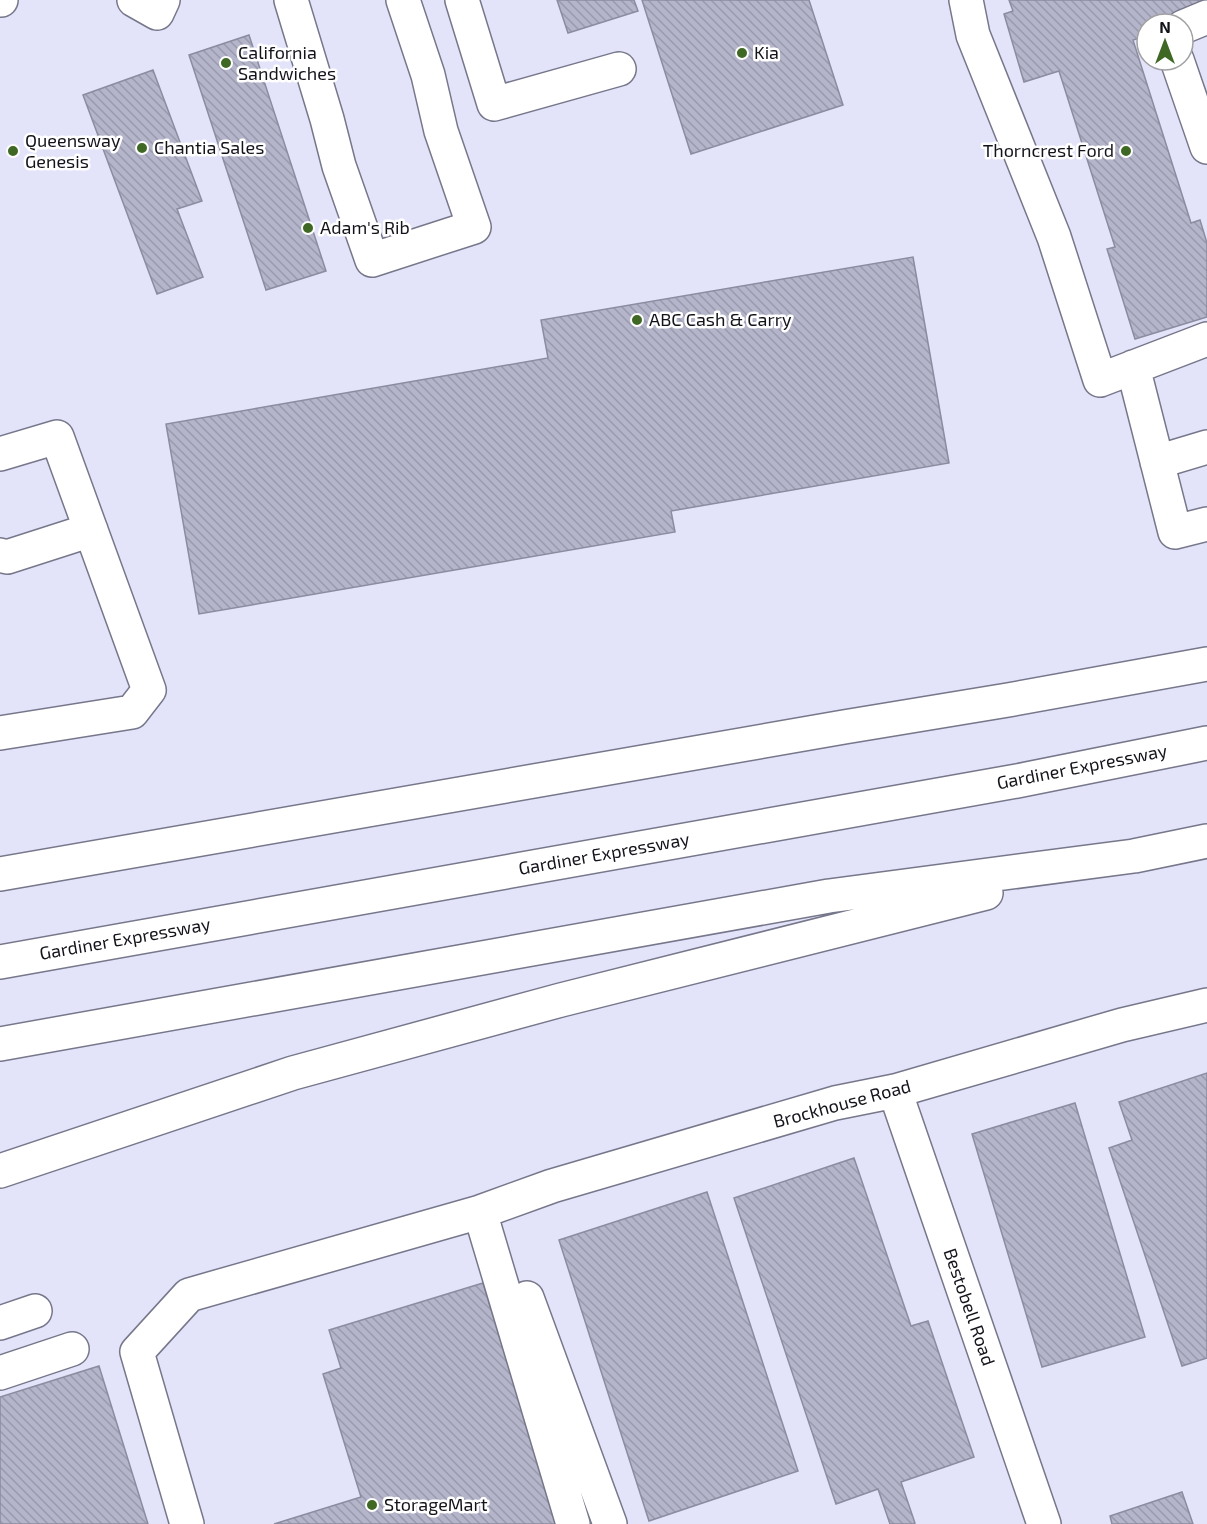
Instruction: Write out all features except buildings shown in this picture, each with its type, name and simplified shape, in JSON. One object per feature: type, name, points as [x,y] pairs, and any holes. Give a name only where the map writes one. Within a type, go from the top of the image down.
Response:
[{"type":"main road","points":[[134,0],[156,13],[163,0]]},
{"type":"main road","points":[[291,0],[327,118],[339,166],[372,260],[474,226],[441,131],[428,75],[403,0]]},
{"type":"main road","points":[[462,0],[494,104],[619,69]]},
{"type":"main road","points":[[966,0],[973,35],[1054,237],[1100,380],[1207,339]]},
{"type":"main road","points":[[1181,72],[1207,147]]},
{"type":"main road","points":[[1133,367],[1175,532],[1207,524]]},
{"type":"main road","points":[[0,454],[57,437],[148,690],[132,712],[0,733]]},
{"type":"main road","points":[[1157,462],[1207,447]]},
{"type":"main road","points":[[0,555],[7,557],[91,530]]},
{"type":"main road","points":[[0,874],[1207,664]]},
{"type":"main road","name":"Gardiner Expressway","points":[[0,962],[994,785],[1207,743]]},
{"type":"main road","points":[[0,1172],[293,1073],[561,1000],[1134,856],[1207,841]]},
{"type":"main road","points":[[0,1044],[829,896],[1134,856]]},
{"type":"main road","name":"Brockhouse Road","points":[[187,1524],[137,1352],[189,1295],[480,1212],[552,1186],[835,1103],[895,1090],[1122,1025],[1207,1005]]},
{"type":"main road","name":"Bestobell Road","points":[[895,1090],[1044,1524]]},
{"type":"main road","points":[[480,1212],[573,1524]]},
{"type":"main road","points":[[494,1260],[515,1266],[610,1524]]},
{"type":"main road","points":[[0,1323],[35,1311]]},
{"type":"main road","points":[[0,1373],[72,1349]]},
{"type":"place","name":"Kia","points":[[742,53]]},
{"type":"place","name":"California Sandwiches","points":[[226,63]]},
{"type":"place","name":"Chantia Sales","points":[[142,148]]},
{"type":"place","name":"Queensway Genesis","points":[[13,151]]},
{"type":"place","name":"Thorncrest Ford","points":[[1126,151]]},
{"type":"place","name":"Adam's Rib","points":[[308,228]]},
{"type":"place","name":"ABC Cash & Carry","points":[[637,320]]},
{"type":"place","name":"StorageMart","points":[[372,1505]]}]
